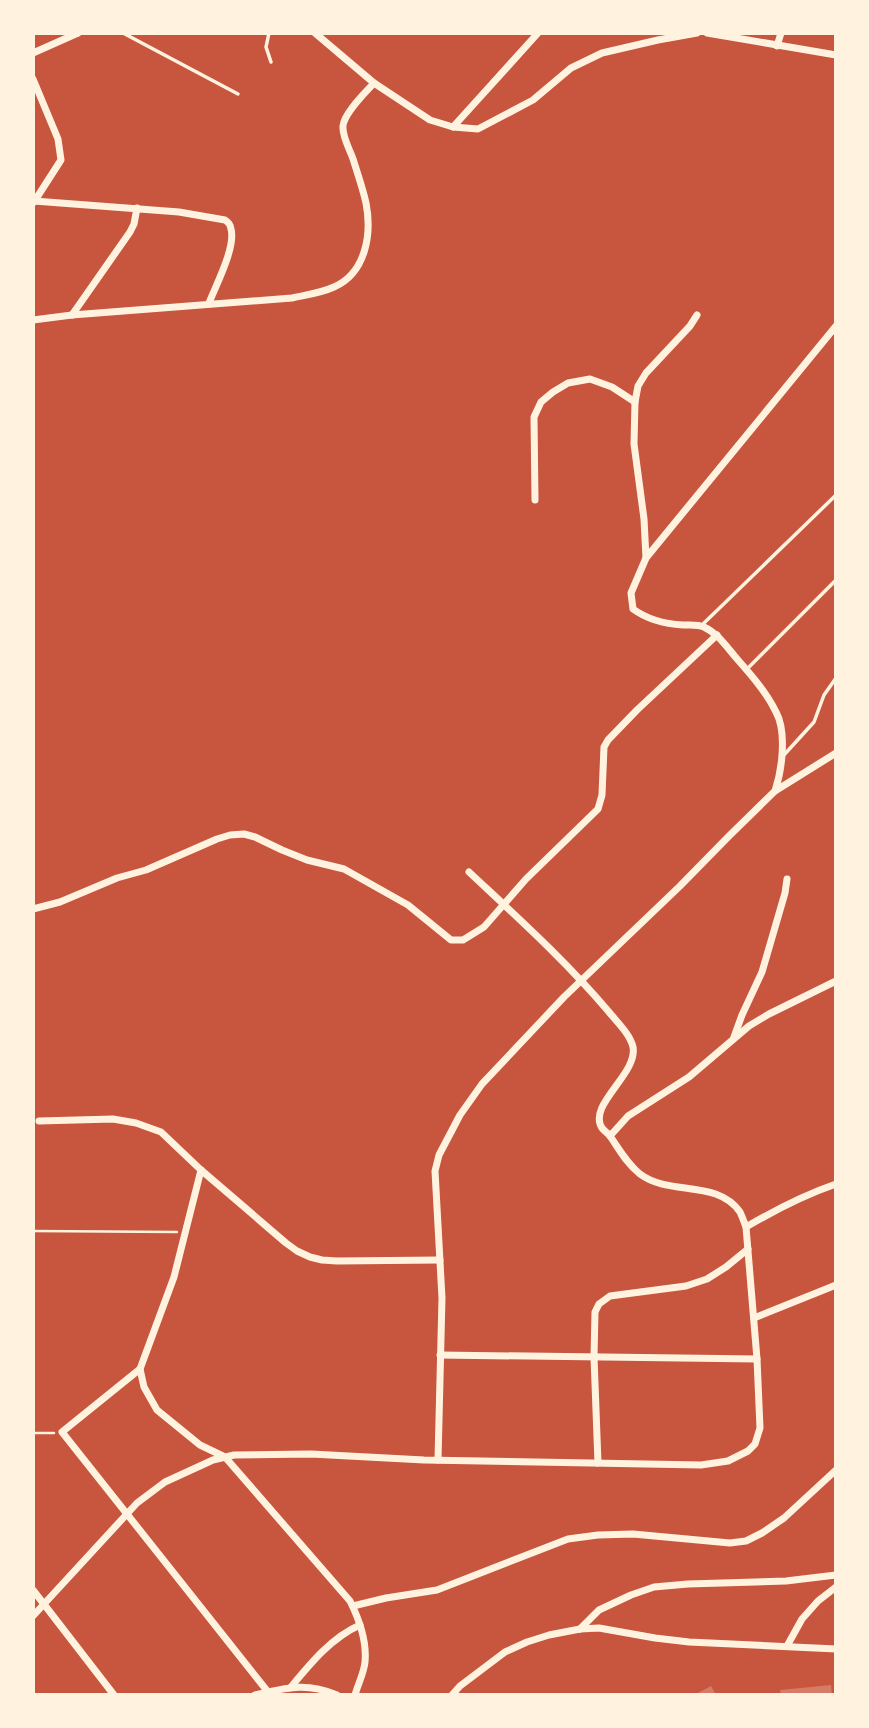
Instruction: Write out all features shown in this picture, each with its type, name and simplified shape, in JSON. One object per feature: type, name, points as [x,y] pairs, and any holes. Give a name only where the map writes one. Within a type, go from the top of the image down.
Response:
[{"type":"street","points":[[33,53],[78,33]]},
{"type":"street","points":[[315,33],[374,83],[430,120],[453,127],[478,129],[533,100],[571,68],[602,53],[697,33]]},
{"type":"street","points":[[453,127],[538,33]]},
{"type":"street","points":[[707,33],[836,55]]},
{"type":"street","points":[[777,46],[781,33]]},
{"type":"street","points":[[33,79],[58,139],[61,160],[34,202],[137,208],[225,220],[232,231],[229,251],[209,303]]},
{"type":"street","points":[[33,320],[292,298],[336,286],[353,273],[362,259],[369,235],[366,204],[344,136],[343,125],[346,116],[374,83]]},
{"type":"street","points":[[72,315],[130,232],[137,208]]},
{"type":"street","points":[[646,558],[634,444],[638,386],[646,373],[697,315]]},
{"type":"street","points":[[775,791],[780,775],[782,742],[778,713],[717,635],[702,625],[657,621],[642,615],[633,609],[631,593],[646,558],[836,326]]},
{"type":"street","points":[[535,500],[534,417],[541,402],[568,383],[590,379],[612,387],[635,402]]},
{"type":"street","points":[[33,909],[60,902],[117,878],[146,870],[217,839],[244,834],[307,860],[344,869],[408,905],[452,940],[471,937],[484,927],[526,879],[598,809],[602,795],[604,747],[608,740],[717,635]]},
{"type":"street","points":[[438,1460],[442,1298],[435,1171],[448,1136],[482,1084],[564,997],[775,791],[836,753]]},
{"type":"street","points":[[33,1616],[136,1503],[164,1482],[225,1457],[311,1454],[438,1460],[701,1465],[728,1461],[748,1451],[755,1444],[760,1428],[757,1359],[746,1227],[739,1211],[726,1198],[659,1183],[641,1175],[625,1159],[601,1127],[599,1117],[603,1104],[632,1058],[633,1048],[626,1033],[582,980],[469,872]]},
{"type":"street","points":[[734,1038],[762,972],[787,879]]},
{"type":"street","points":[[610,1136],[628,1116],[689,1077],[734,1038],[769,1014],[836,981]]},
{"type":"street","points":[[39,1121],[113,1119],[136,1123],[161,1132],[286,1243],[310,1257],[337,1261],[440,1260]]},
{"type":"street","points":[[201,1170],[174,1278],[140,1369],[62,1432],[268,1692]]},
{"type":"street","points":[[746,1227],[784,1205],[836,1184]]},
{"type":"street","points":[[598,1463],[594,1357],[595,1312],[599,1304],[610,1296],[686,1286],[707,1279],[748,1249]]},
{"type":"street","points":[[754,1318],[836,1285]]},
{"type":"street","points":[[440,1354],[757,1359]]},
{"type":"street","points":[[140,1369],[144,1387],[157,1410],[200,1445],[225,1457],[340,1587],[353,1606],[365,1649],[365,1663],[355,1695]]},
{"type":"street","points":[[353,1606],[437,1590],[568,1539],[633,1534],[703,1541],[746,1541],[784,1518],[836,1470]]},
{"type":"street","points":[[580,1629],[599,1610],[654,1587],[786,1581],[836,1575]]},
{"type":"street","points":[[787,1646],[802,1619],[818,1601],[836,1587]]},
{"type":"street","points":[[33,1590],[114,1695]]},
{"type":"street","points":[[291,1687],[326,1649],[349,1630],[360,1625]]},
{"type":"street","points":[[452,1695],[505,1652],[549,1634],[580,1629],[598,1628],[689,1642],[836,1649]]},
{"type":"street","points":[[255,1695],[291,1687],[320,1688],[337,1695]]},
{"type":"lane","points":[[122,33],[238,94]]},
{"type":"lane","points":[[269,33],[266,47],[271,62]]},
{"type":"lane","points":[[702,625],[836,495]]},
{"type":"lane","points":[[746,670],[836,580]]},
{"type":"lane","points":[[781,757],[814,722],[824,695],[836,678]]},
{"type":"path","points":[[33,1231],[185,1233]]},
{"type":"path","points":[[33,1433],[62,1432]]},
{"type":"building","points":[[831,1685],[832,1695],[781,1695],[780,1690]]},
{"type":"building","points":[[711,1686],[716,1695],[694,1695]]}]
